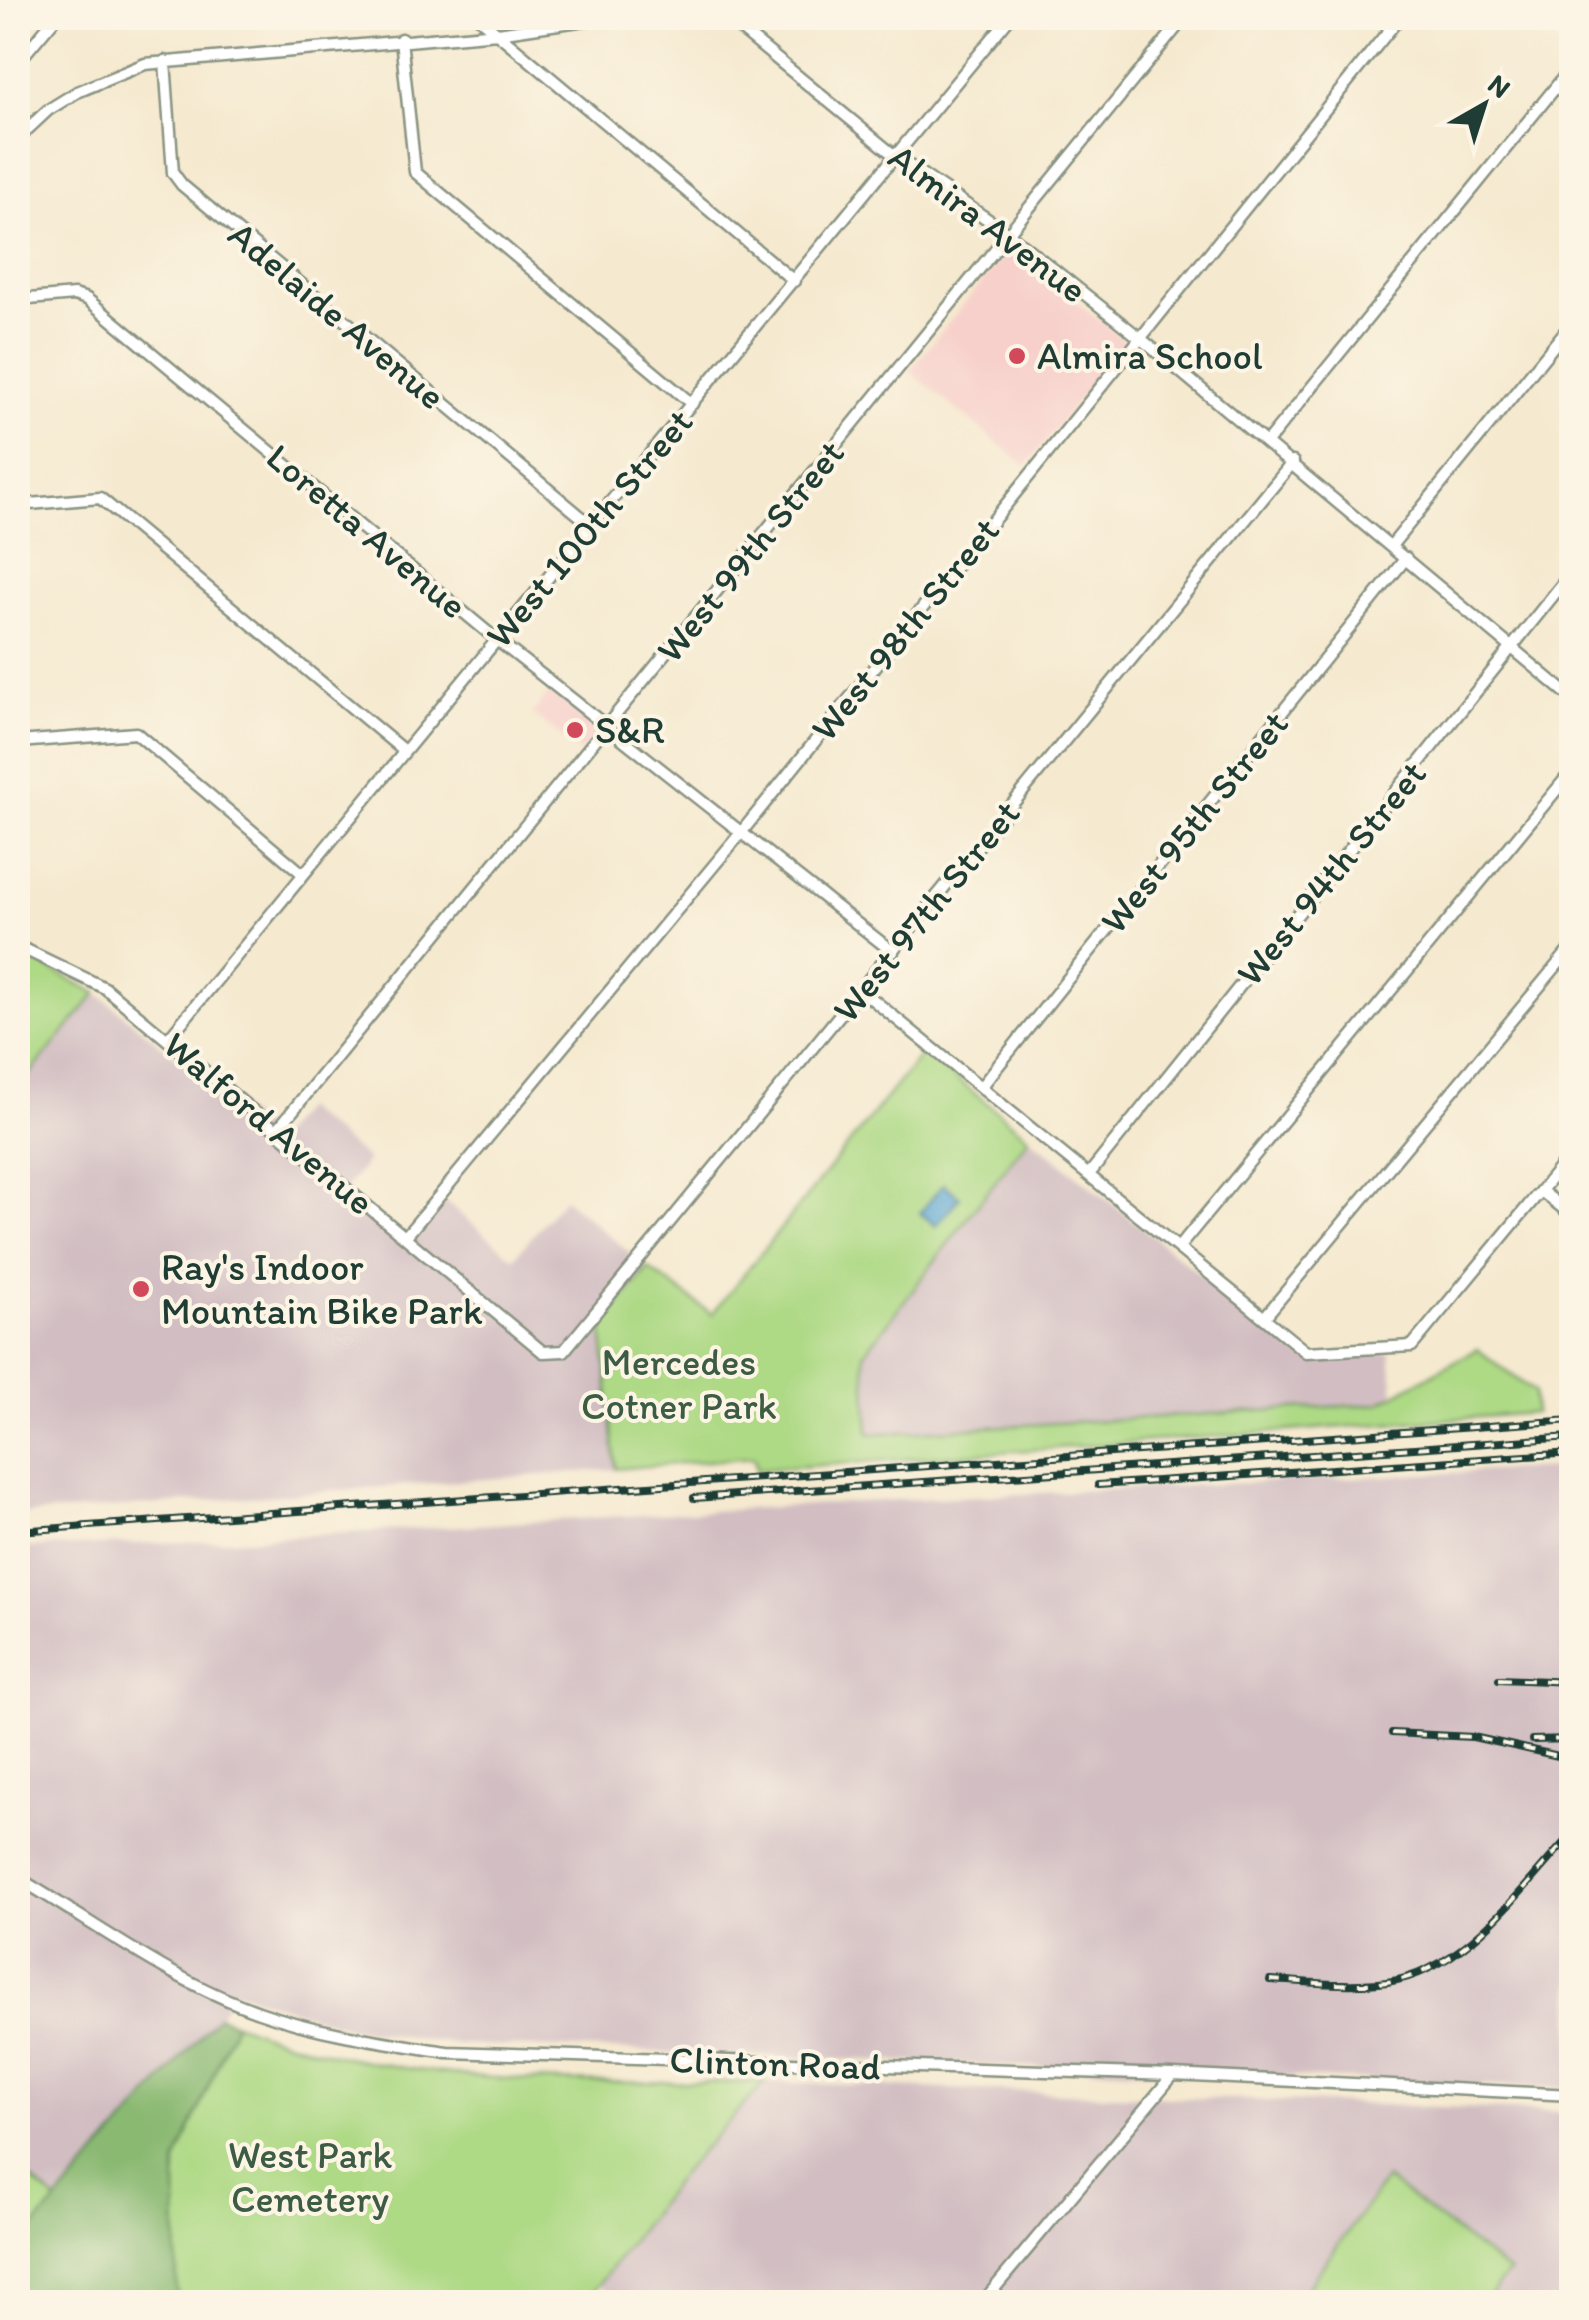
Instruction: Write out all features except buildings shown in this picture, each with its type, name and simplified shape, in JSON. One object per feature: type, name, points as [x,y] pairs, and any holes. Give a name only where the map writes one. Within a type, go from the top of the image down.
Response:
[{"type":"street","points":[[18,62],[56,18]]},
{"type":"street","points":[[479,18],[794,282]]},
{"type":"street","points":[[18,138],[48,110],[77,92],[120,72],[165,62],[498,33],[599,18]]},
{"type":"street","name":"Almira Avenue","points":[[728,18],[895,156],[1008,234],[1268,441],[1572,698]]},
{"type":"street","name":"West 100th Street","points":[[168,1039],[1009,18]]},
{"type":"street","name":"West 99th Street","points":[[277,1130],[1184,18]]},
{"type":"street","name":"West 98th Street","points":[[406,1236],[740,834],[1399,18]]},
{"type":"street","points":[[401,39],[415,172],[692,404]]},
{"type":"street","name":"Adelaide Avenue","points":[[165,62],[173,173],[182,185],[591,525]]},
{"type":"street","points":[[1268,441],[1572,67]]},
{"type":"street","name":"Loretta Avenue","points":[[18,300],[74,295],[88,299],[497,640],[893,952]]},
{"type":"street","points":[[1391,546],[1572,323]]},
{"type":"street","name":"West 97th Street","points":[[554,1355],[564,1352],[1293,462]]},
{"type":"street","points":[[18,505],[100,498],[404,751]]},
{"type":"street","name":"West 95th Street","points":[[981,1086],[1406,558]]},
{"type":"street","name":"West 94th Street","points":[[1090,1173],[1572,572]]},
{"type":"street","points":[[18,742],[136,733],[303,874]]},
{"type":"street","points":[[1180,1248],[1572,771]]},
{"type":"street","name":"Walford Avenue","points":[[18,946],[105,988],[543,1352],[554,1355]]},
{"type":"street","points":[[1264,1318],[1572,947]]},
{"type":"street","points":[[862,990],[1306,1352],[1412,1346],[1572,1154]]},
{"type":"street","points":[[1541,1191],[1572,1215]]},
{"type":"street","name":"Clinton Road","points":[[18,1878],[239,2003],[337,2035],[448,2052],[1173,2075],[1572,2095]]},
{"type":"street","points":[[983,2302],[1173,2075]]},
{"type":"shaded area","name":"Almira School","points":[[1010,248],[1125,341],[1026,466],[909,371]]},
{"type":"shaded area","points":[[552,689],[601,728],[581,753],[532,714]]},
{"type":"shaded area","points":[[97,993],[277,1139],[302,1108],[368,1160],[343,1191],[410,1243],[444,1201],[514,1258],[564,1198],[648,1268],[602,1326],[616,1469],[18,1515],[18,1088]]},
{"type":"shaded area","points":[[1029,1137],[1303,1357],[1390,1353],[1394,1395],[1378,1404],[868,1434],[863,1354]]},
{"type":"shaded area","points":[[1571,1467],[1565,1669],[1572,1670],[1571,2088],[454,2044],[348,2027],[235,1991],[218,2016],[57,2201],[18,2169],[18,1548],[213,1541],[858,1502]]},
{"type":"shaded area","points":[[765,2082],[1571,2112],[1571,2302],[1484,2302],[1508,2273],[1306,2288],[1321,2302],[619,2302],[599,2285],[683,2171]]},
{"type":"green space","points":[[18,953],[97,993],[18,1088]]},
{"type":"green space","name":"Mercedes Cotner Park","points":[[923,1052],[1029,1137],[864,1354],[869,1434],[1378,1404],[1477,1349],[1534,1392],[1535,1413],[756,1470],[754,1457],[616,1469],[602,1326],[648,1268],[712,1314]]},
{"type":"green space","points":[[218,2016],[235,2023],[176,2163],[177,2302],[18,2302],[18,2246]]},
{"type":"green space","name":"West Park Cemetery","points":[[235,2023],[299,2045],[430,2072],[563,2081],[765,2082],[683,2171],[586,2302],[177,2302],[176,2163]]},
{"type":"green space","points":[[18,2169],[57,2201],[18,2246]]},
{"type":"green space","points":[[1386,2179],[1509,2272],[1484,2302],[1321,2302],[1306,2289]]},
{"type":"water","points":[[943,1184],[960,1197],[936,1226],[920,1213]]},
{"type":"railway","points":[[18,1531],[1572,1420]]},
{"type":"railway","points":[[694,1498],[1572,1437]]},
{"type":"railway","points":[[1098,1485],[1572,1453]]},
{"type":"railway","points":[[1499,1679],[1572,1682]]},
{"type":"railway","points":[[1392,1733],[1473,1737],[1572,1759]]},
{"type":"railway","points":[[1532,1740],[1572,1739]]},
{"type":"railway","points":[[1270,1980],[1387,1982],[1442,1962],[1490,1924],[1572,1834]]},
{"type":"place","name":"Almira School","points":[[1017,356]]},
{"type":"place","name":"S&R","points":[[575,730]]},
{"type":"place","name":"Ray's Indoor Mountain Bike Park","points":[[141,1289]]}]
